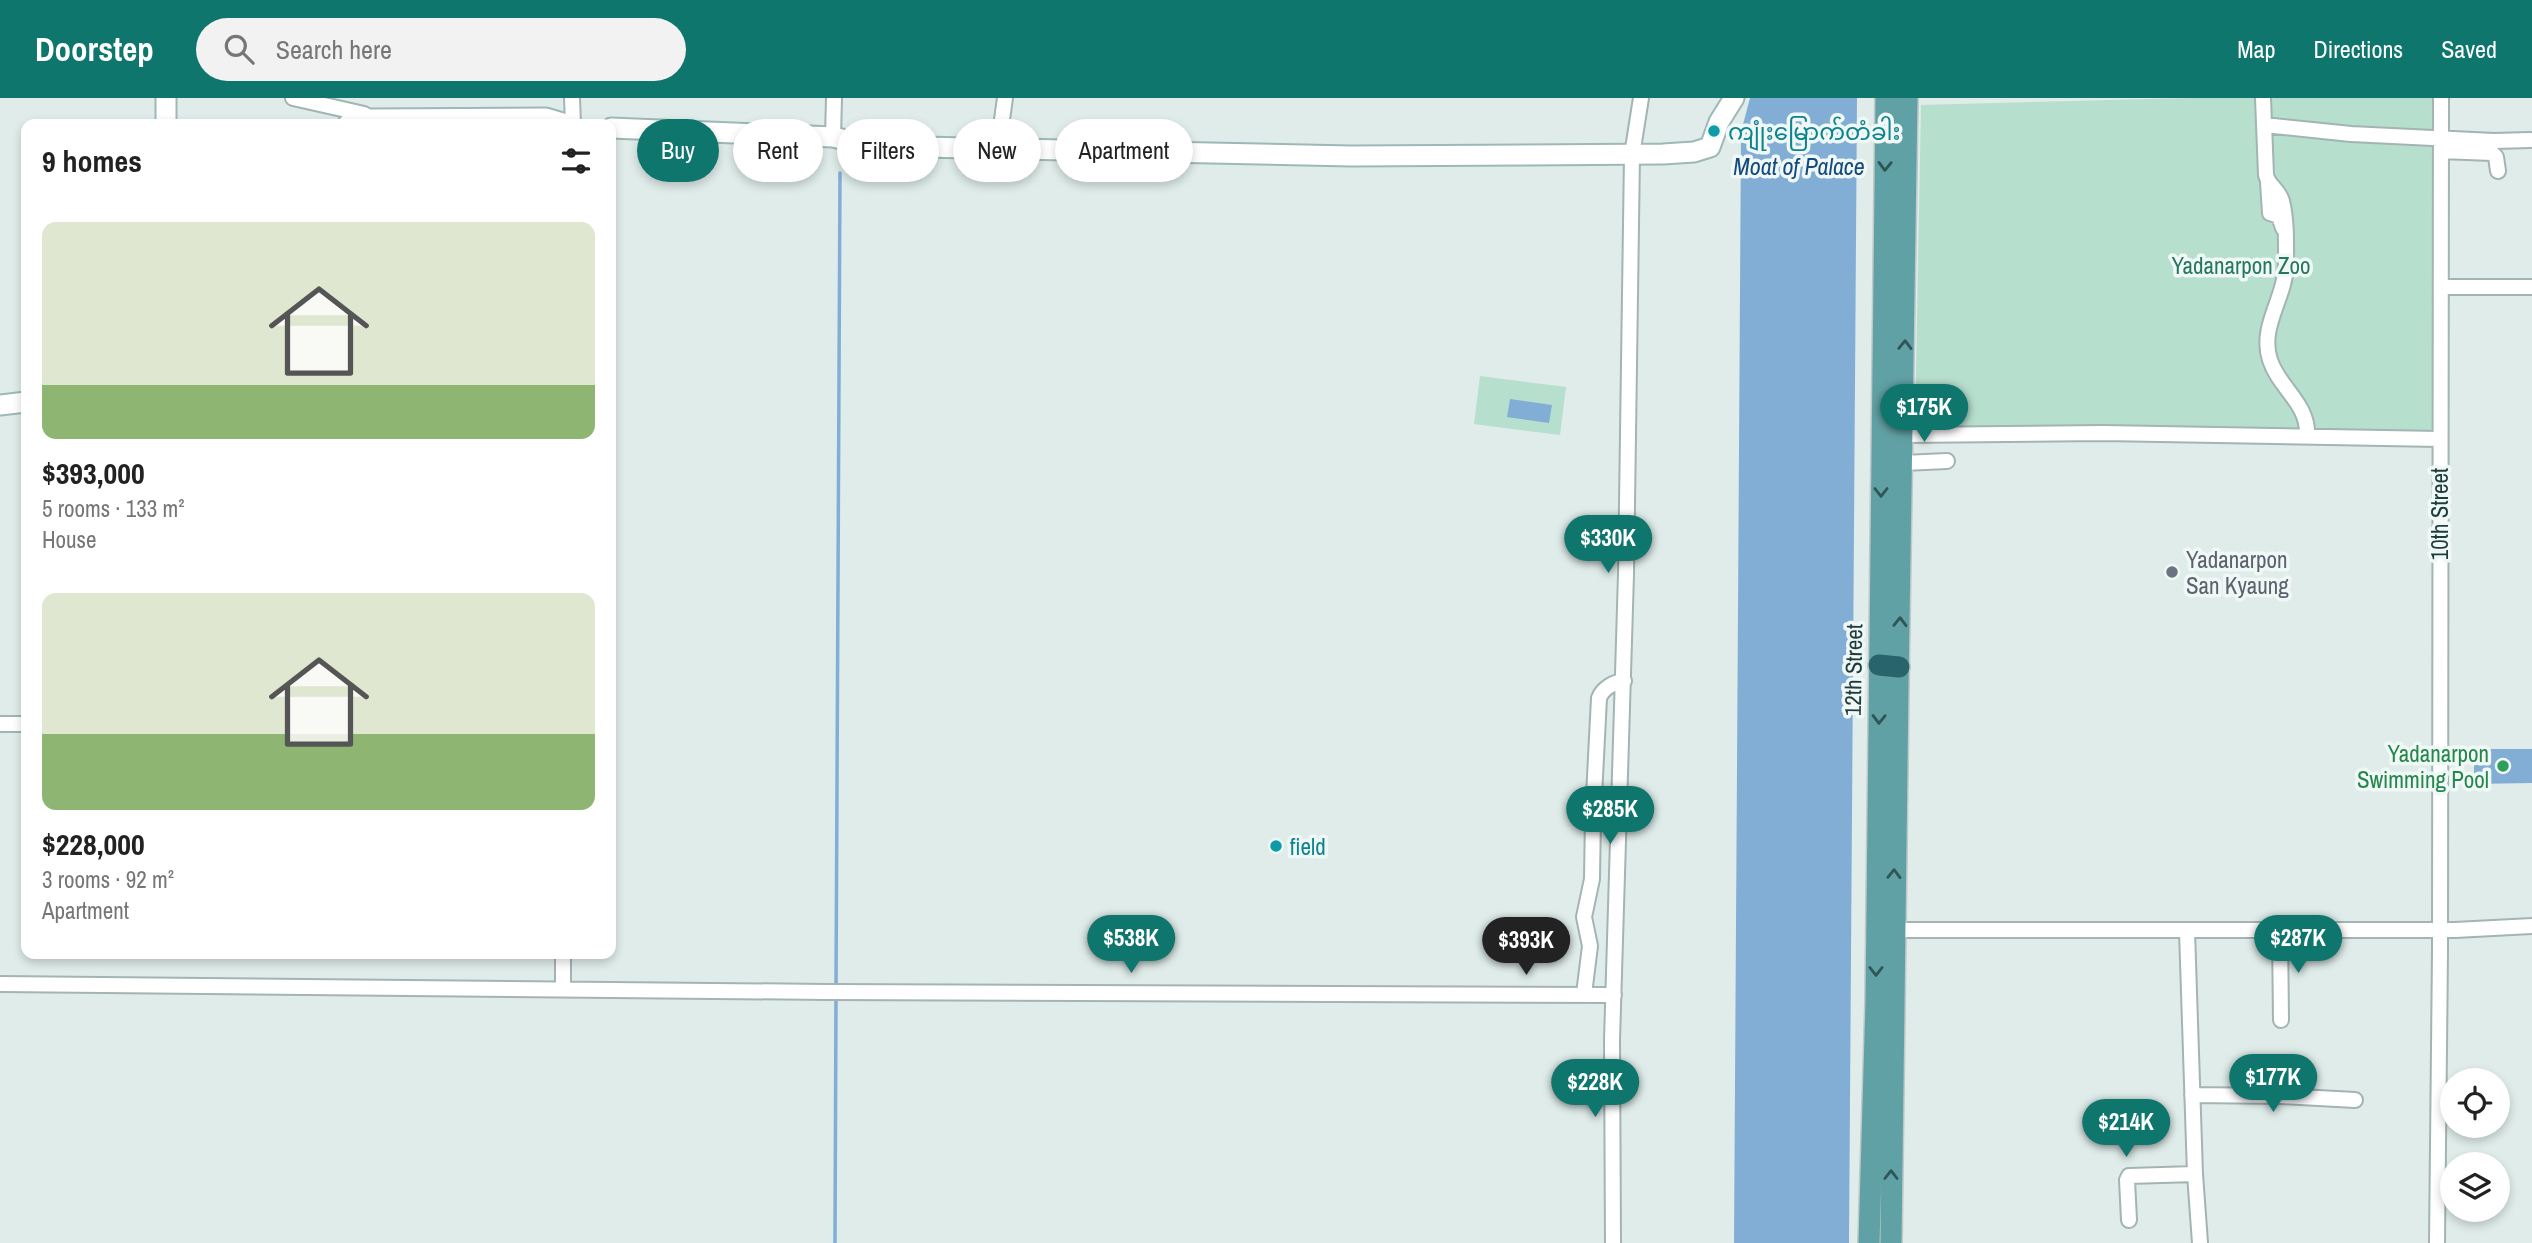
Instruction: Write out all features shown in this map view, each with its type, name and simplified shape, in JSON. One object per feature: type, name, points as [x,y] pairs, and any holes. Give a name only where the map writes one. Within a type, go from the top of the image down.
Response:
[{"type":"main road","name":"12th Street","points":[[1886,98],[1889,666],[1885,930],[1891,1243]]},
{"type":"main road","name":"12th Street","points":[[1889,666],[1904,435],[1907,98]]},
{"type":"main road","name":"12th Street","points":[[1869,1243],[1885,930]]},
{"type":"street","points":[[166,98],[166,119]]},
{"type":"street","points":[[293,98],[364,114],[370,119],[549,119]]},
{"type":"street","points":[[572,98],[573,119]]},
{"type":"street","points":[[833,137],[834,98]]},
{"type":"street","points":[[1002,119],[1005,98]]},
{"type":"street","points":[[1613,1243],[1614,995],[1621,801],[1632,155],[1641,98]]},
{"type":"street","points":[[1041,149],[1351,156],[1673,154],[1710,147],[1719,122],[1734,98]]},
{"type":"street","points":[[2263,98],[2268,182],[2278,191],[2282,201],[2286,267],[2270,323],[2268,347],[2275,371],[2301,408],[2308,427],[2307,436]]},
{"type":"street","name":"10th Street","points":[[2437,1243],[2441,98]]},
{"type":"street","points":[[2264,125],[2441,144],[2492,153],[2496,157],[2498,171]]},
{"type":"street","points":[[616,128],[833,137],[872,146],[953,147]]},
{"type":"street","points":[[2441,144],[2530,140]]},
{"type":"street","points":[[2441,287],[2532,287]]},
{"type":"street","points":[[1904,435],[2103,433],[2440,439]]},
{"type":"street","points":[[1903,463],[1947,461]]},
{"type":"street","points":[[1584,995],[1590,946],[1584,917],[1592,879],[1599,698],[1604,690],[1623,681]]},
{"type":"street","points":[[0,724],[21,724]]},
{"type":"street","points":[[1594,802],[1621,801]]},
{"type":"street","points":[[1885,930],[2280,931],[2440,930],[2532,926]]},
{"type":"street","points":[[2188,931],[2195,1174],[2200,1243]]},
{"type":"street","points":[[2280,931],[2281,1020]]},
{"type":"street","points":[[563,959],[563,988]]},
{"type":"street","points":[[0,984],[832,992],[1614,995]]},
{"type":"street","points":[[2192,1095],[2355,1100]]},
{"type":"street","points":[[2129,1220],[2128,1177],[2140,1174],[2195,1174]]},
{"type":"green space","name":"Yadanarpon Zoo","points":[[2190,98],[2432,98],[2436,434],[1915,430],[1921,105]]},
{"type":"green space","points":[[1480,376],[1566,387],[1560,435],[1474,424]]},
{"type":"water","name":"Moat of Palace","points":[[1750,98],[1857,98],[1849,1243],[1734,1243],[1741,132]]},
{"type":"water","points":[[1510,399],[1552,405],[1549,423],[1507,417]]},
{"type":"water","name":"Yadanarpon Swimming Pool","points":[[2474,749],[2532,749],[2532,783],[2474,784]]},
{"type":"waterway","points":[[836,990],[840,182]]},
{"type":"waterway","points":[[835,1243],[836,998]]},
{"type":"place","name":"ကျုံးမြောက်တံခါး","points":[[1714,131]]},
{"type":"place","name":"Yadanarpon San Kyaung","points":[[2172,572]]},
{"type":"place","name":"Yadanarpon Swimming Pool","points":[[2503,766]]},
{"type":"place","name":"field","points":[[1276,846]]}]
